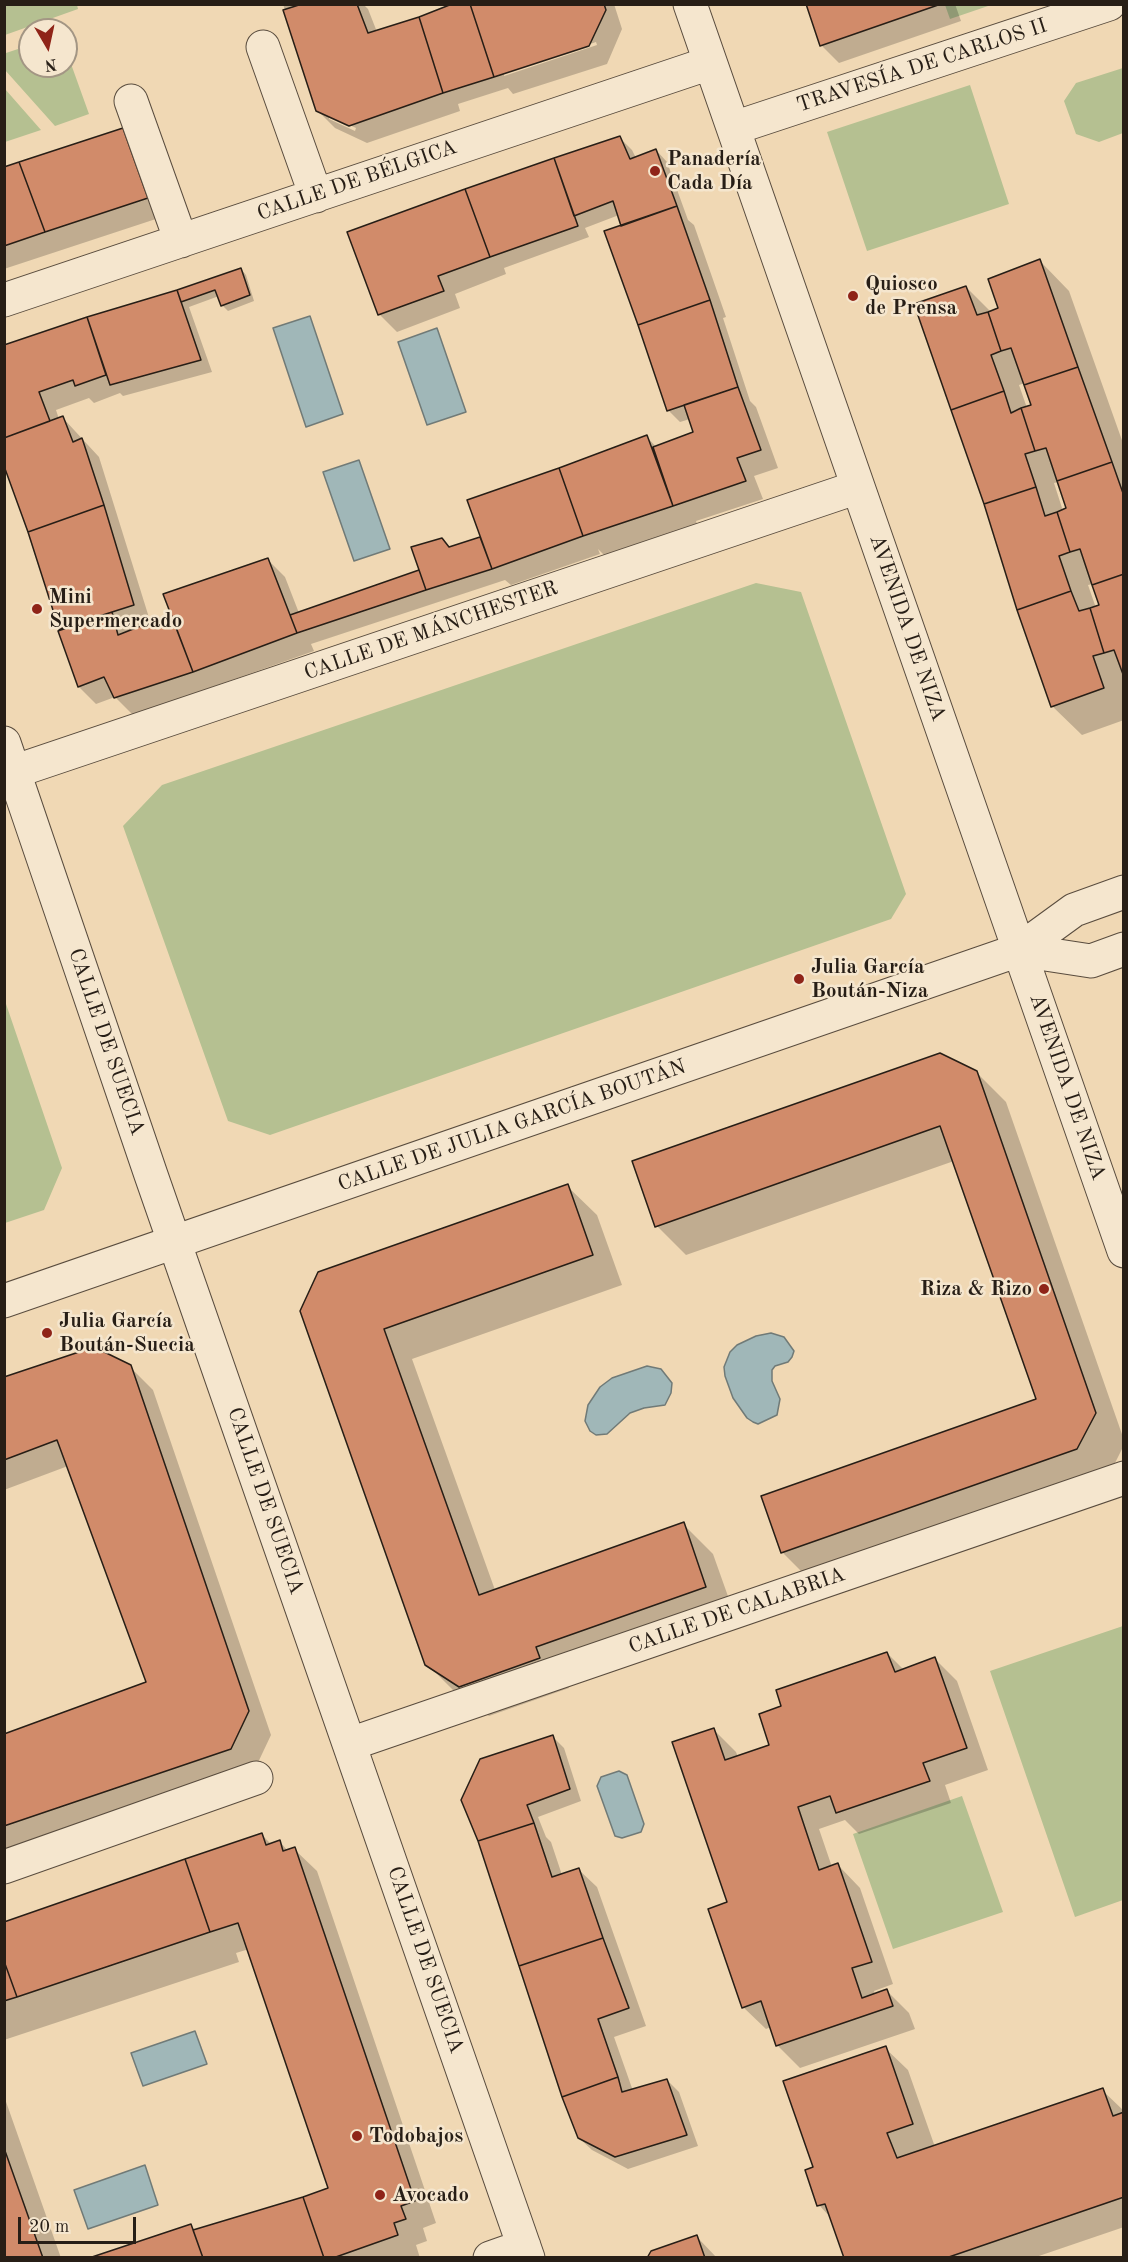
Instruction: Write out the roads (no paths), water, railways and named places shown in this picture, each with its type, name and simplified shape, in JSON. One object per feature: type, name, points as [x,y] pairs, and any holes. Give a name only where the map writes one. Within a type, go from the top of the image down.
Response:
[{"type":"street","name":"AVENIDA DE NIZA","points":[[690,4],[1124,1251]]},
{"type":"street","name":"TRAVESÍA DE CARLOS II","points":[[734,128],[1109,4]]},
{"type":"street","points":[[263,47],[316,196]]},
{"type":"street","name":"CALLE DE BÉLGICA","points":[[4,300],[710,63]]},
{"type":"street","points":[[131,101],[181,240]]},
{"type":"street","name":"CALLE DE MÁNCHESTER","points":[[8,763],[858,487]]},
{"type":"street","name":"CALLE DE SUECIA","points":[[8,763],[526,2252]]},
{"type":"street","name":"CALLE DE JULIA GARCÍA BOUTÁN","points":[[4,1301],[1019,950],[1074,910],[1124,892]]},
{"type":"street","name":"CALLE DE JULIA GARCÍA BOUTÁN","points":[[1019,950],[1091,961],[1124,950]]},
{"type":"street","name":"CALLE DE CALABRIA","points":[[350,1744],[1124,1478]]},
{"type":"street","points":[[4,1867],[256,1778]]},
{"type":"street","points":[[489,2258],[526,2252]]},
{"type":"water","points":[[310,316],[343,414],[306,427],[273,328]]},
{"type":"water","points":[[437,328],[466,412],[427,425],[398,342]]},
{"type":"water","points":[[359,460],[390,549],[354,561],[323,472]]},
{"type":"water","points":[[771,1333],[784,1337],[794,1351],[788,1362],[775,1366],[772,1370],[772,1381],[780,1399],[777,1415],[758,1424],[747,1418],[733,1398],[724,1367],[730,1352],[737,1345],[756,1336]]},
{"type":"water","points":[[647,1366],[661,1369],[672,1383],[671,1393],[665,1405],[630,1413],[607,1434],[596,1435],[590,1431],[585,1421],[588,1405],[600,1387],[612,1378]]},
{"type":"water","points":[[619,1771],[627,1775],[644,1824],[641,1832],[622,1838],[615,1836],[597,1786],[601,1777]]},
{"type":"water","points":[[195,2031],[207,2064],[143,2086],[131,2053]]},
{"type":"water","points":[[145,2165],[158,2205],[88,2229],[74,2190]]},
{"type":"place","name":"Panadería Cada Día","points":[[655,171]]},
{"type":"place","name":"Quiosco de Prensa","points":[[853,296]]},
{"type":"place","name":"Mini Supermercado","points":[[37,609]]},
{"type":"place","name":"Julia García Boután-Niza","points":[[799,979]]},
{"type":"place","name":"Riza & Rizo","points":[[1044,1289]]},
{"type":"place","name":"Julia García Boután-Suecia","points":[[47,1333]]},
{"type":"place","name":"Todobajos","points":[[357,2136]]},
{"type":"place","name":"Avocado","points":[[380,2195]]}]
